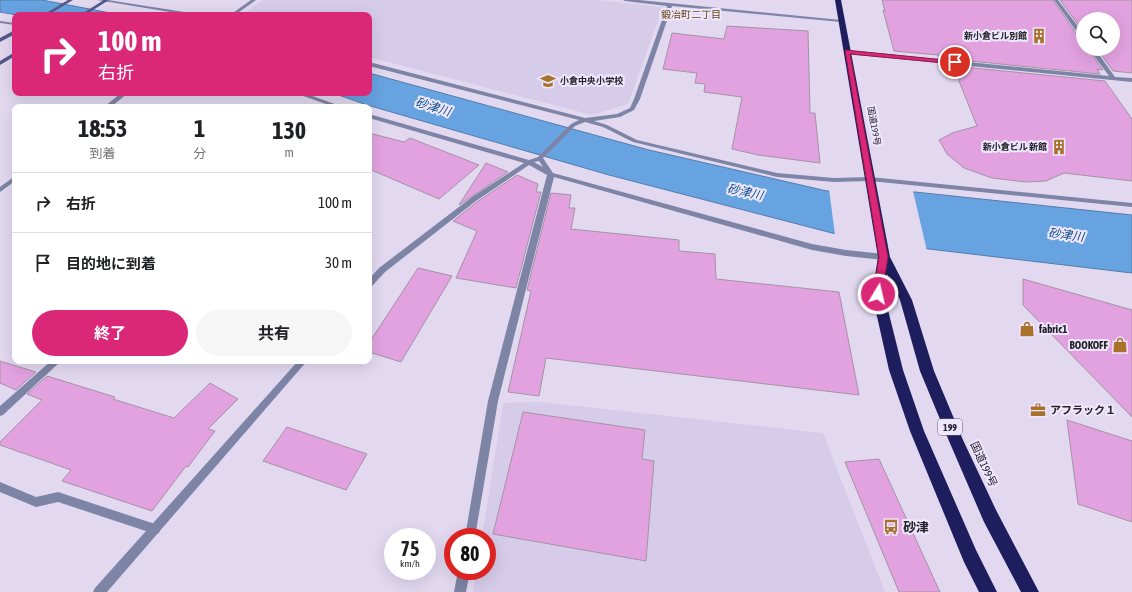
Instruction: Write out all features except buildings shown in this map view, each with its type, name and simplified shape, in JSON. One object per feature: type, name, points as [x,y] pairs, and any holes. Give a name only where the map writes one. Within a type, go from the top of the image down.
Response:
[{"type":"highway","name":"国道199号","points":[[838,0],[882,252],[878,294],[896,370],[917,431],[970,556],[988,592]]},
{"type":"highway","name":"国道199号","points":[[882,252],[906,300],[927,370],[956,442],[990,516],[1030,592]]},
{"type":"street","points":[[50,12],[71,0]]},
{"type":"street","points":[[86,12],[106,0],[179,12]]},
{"type":"street","points":[[236,12],[254,0]]},
{"type":"street","points":[[625,0],[652,2],[670,6],[841,21]]},
{"type":"street","points":[[1056,0],[1076,27]]},
{"type":"street","points":[[372,281],[382,270],[474,199],[530,162],[540,158],[573,125],[585,120],[618,116],[632,109],[637,99],[670,6]]},
{"type":"street","points":[[0,22],[12,24]]},
{"type":"street","points":[[0,40],[12,34]]},
{"type":"street","points":[[847,52],[1132,80]]},
{"type":"street","points":[[0,63],[12,56]]},
{"type":"street","points":[[1097,56],[1112,78]]},
{"type":"street","points":[[372,65],[606,126],[635,141],[777,174],[1132,205]]},
{"type":"street","points":[[111,104],[121,96]]},
{"type":"street","points":[[307,96],[329,104]]},
{"type":"street","points":[[372,117],[530,162],[551,174],[812,247],[846,253],[882,252]]},
{"type":"street","points":[[472,528],[493,401],[551,174],[540,158]]},
{"type":"street","points":[[0,190],[12,180]]},
{"type":"street","points":[[0,412],[54,364]]},
{"type":"street","points":[[99,592],[299,364]]},
{"type":"street","points":[[0,488],[36,502],[58,497],[155,529]]},
{"type":"street","points":[[460,592],[462,580]]},
{"type":"shaded area","name":"小倉中央小学校","points":[[262,0],[598,0],[663,7],[628,104],[592,115],[372,58],[372,12],[246,12]]},
{"type":"shaded area","points":[[541,402],[823,433],[885,592],[473,592],[475,580],[496,580],[496,528],[483,528],[503,403]]},
{"type":"water","points":[[0,0],[42,0],[105,12],[12,12],[12,14],[0,12]]},
{"type":"water","name":"砂津川","points":[[372,74],[649,150],[827,191],[915,192],[1132,215],[1132,273],[929,249],[832,233],[609,175],[372,106],[372,104],[364,104],[342,96],[372,96]]},
{"type":"pier","points":[[829,189],[913,191],[927,251],[835,235]]},
{"type":"place","name":"新小倉ビル別館","points":[[1039,36]]},
{"type":"place","name":"小倉中央小学校","points":[[548,81]]},
{"type":"place","name":"新小倉ビル 新館","points":[[1059,147]]},
{"type":"place","name":"fabric1","points":[[1027,329]]},
{"type":"place","name":"BOOKOFF","points":[[1120,345]]},
{"type":"place","name":"アフラック１","points":[[1038,410]]},
{"type":"place","name":"砂津","points":[[891,527]]},
{"type":"district","name":"鍛冶町二丁目","points":[[691,14]]},
{"type":"route","points":[[878,294],[884,257],[847,52],[955,62]]}]
